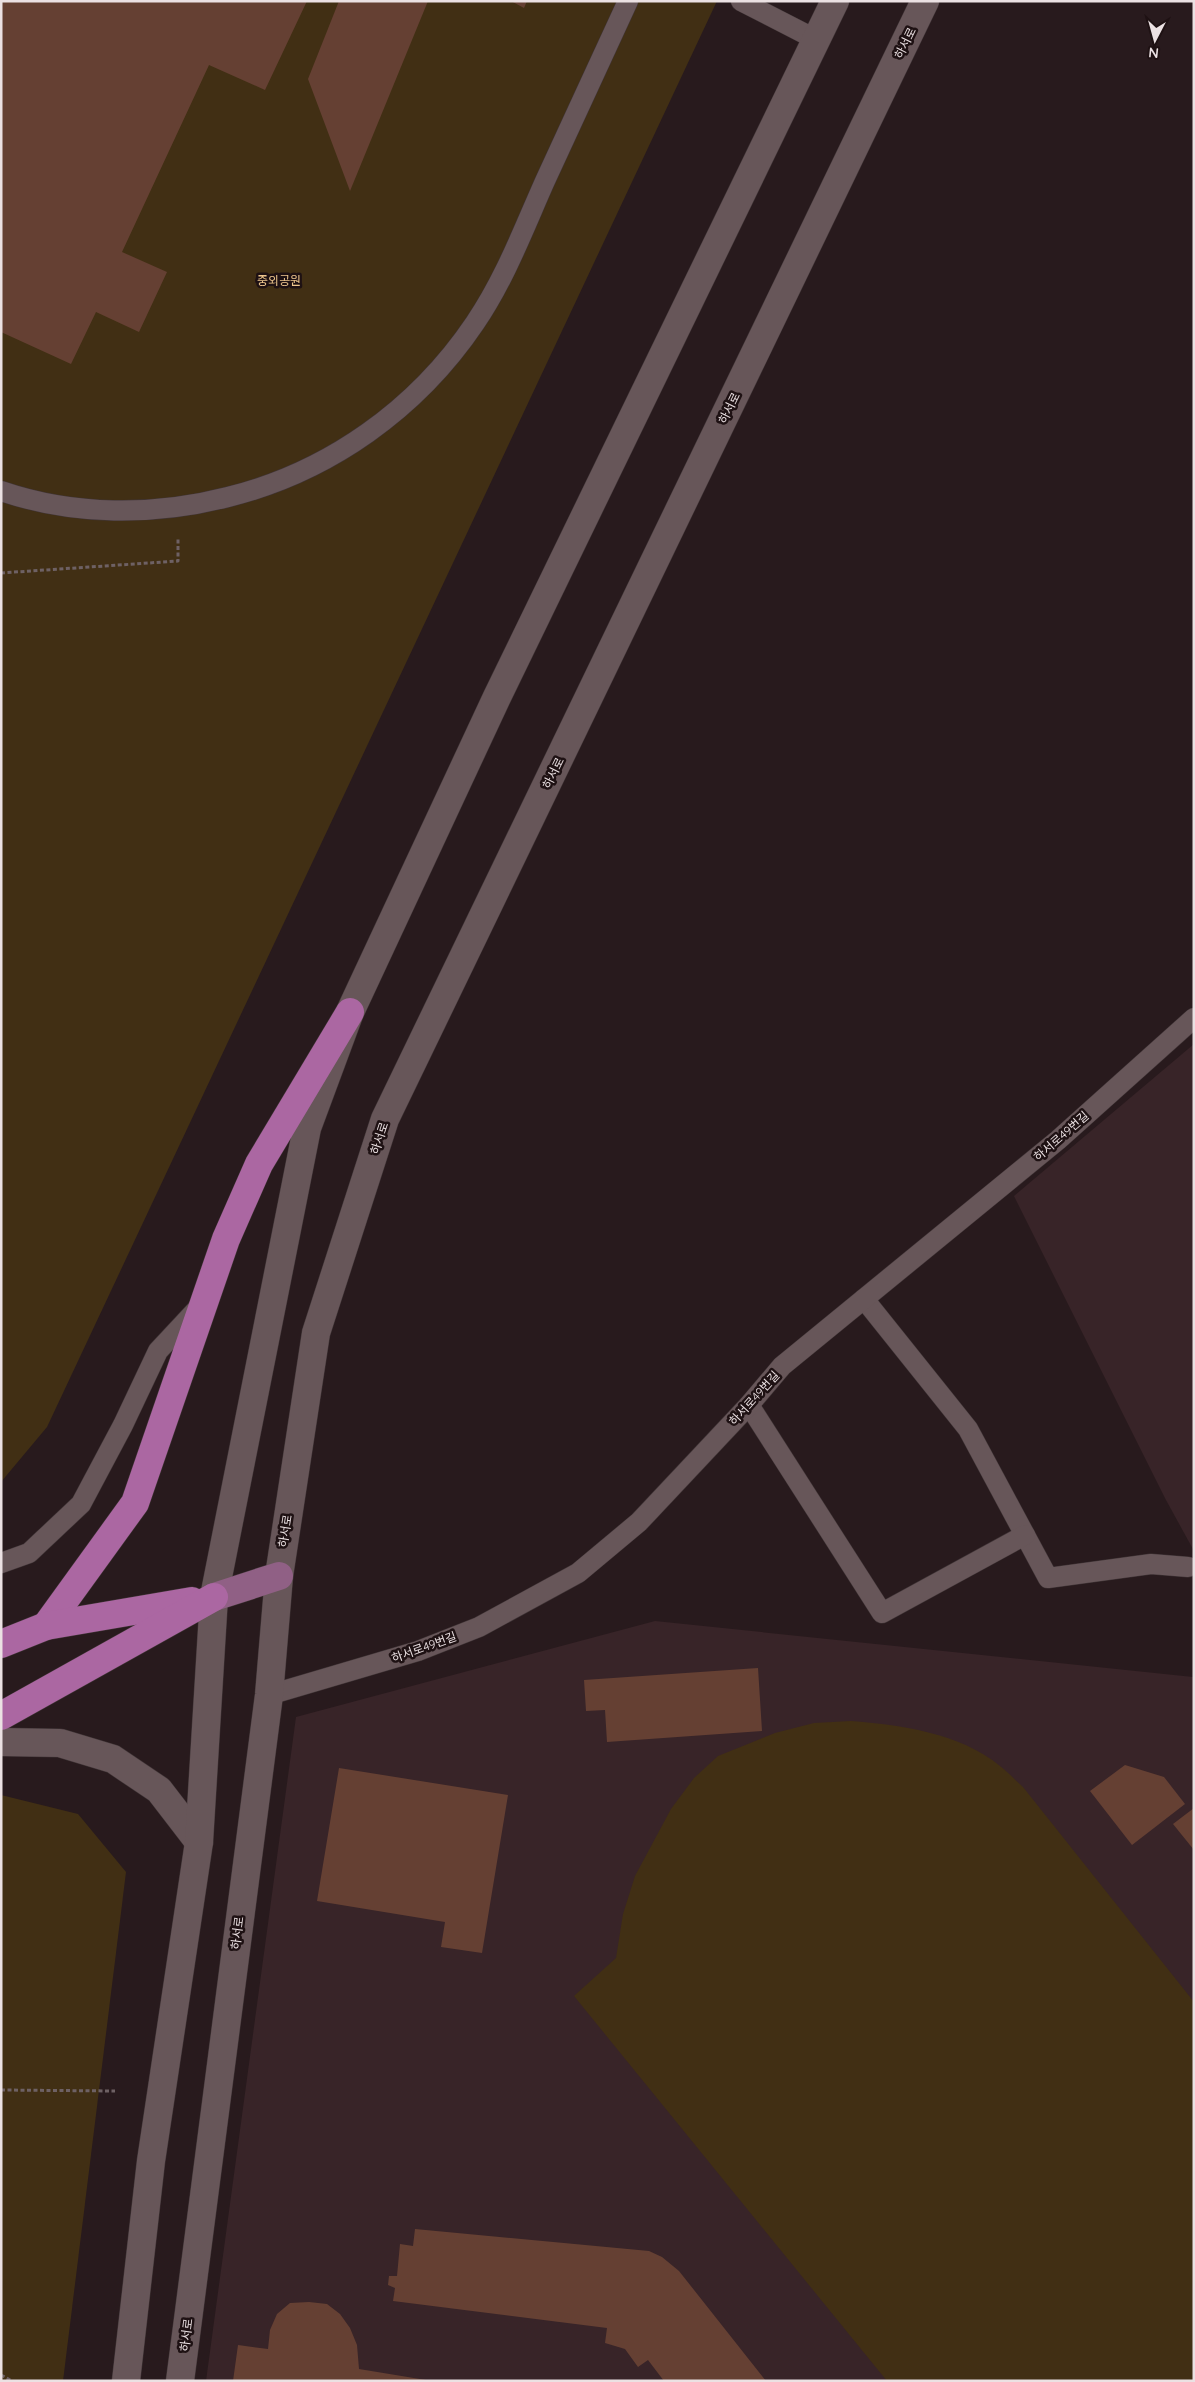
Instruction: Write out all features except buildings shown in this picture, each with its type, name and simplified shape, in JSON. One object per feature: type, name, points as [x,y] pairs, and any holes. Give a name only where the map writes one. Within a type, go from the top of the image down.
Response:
[{"type":"highway","points":[[46,1626],[135,1502],[226,1239],[259,1164],[350,1012]]},
{"type":"highway","points":[[1,1644],[46,1626],[214,1597]]},
{"type":"highway","points":[[1,1716],[214,1597]]},
{"type":"main road","points":[[214,1597],[279,1576]]},
{"type":"street","points":[[126,2381],[151,2161],[199,1842],[214,1597],[307,1128],[350,1012],[497,697],[835,1]]},
{"type":"street","name":"하서로","points":[[180,2381],[269,1695],[279,1576],[316,1333],[385,1119],[925,1]]},
{"type":"street","points":[[1,1742],[60,1743],[113,1759],[160,1790],[199,1842]]},
{"type":"lane","points":[[1,491],[44,504],[119,511],[179,508],[262,489],[328,459],[360,440],[392,416],[453,354],[477,321],[504,272],[628,1]]},
{"type":"lane","points":[[741,1],[817,40]]},
{"type":"lane","name":"하서로49번길","points":[[269,1695],[418,1651],[479,1627],[578,1573],[639,1522],[782,1366],[1058,1140],[1194,1018]]},
{"type":"lane","points":[[864,1299],[968,1429],[1048,1578],[1151,1564],[1188,1566]]},
{"type":"lane","points":[[1,1563],[29,1553],[82,1504],[123,1426],[158,1351],[204,1301]]},
{"type":"lane","points":[[749,1404],[882,1613],[1024,1535]]},
{"type":"path","points":[[1,573],[178,560],[179,508]]},
{"type":"path","points":[[1,2090],[115,2091]]},
{"type":"path","points":[[1,2375],[12,2381]]},
{"type":"shaded area","points":[[1194,1044],[1194,1551],[1166,1500],[1014,1196]]},
{"type":"shaded area","points":[[655,1621],[1193,1677],[1194,1673],[1194,2381],[206,2381],[296,1717]]},
{"type":"green space","name":"중외공원","points":[[1,1],[717,1],[47,1427],[1,1482]]},
{"type":"green space","points":[[851,1721],[910,1728],[948,1738],[984,1755],[1003,1768],[1023,1787],[1194,2002],[1194,2381],[887,2381],[574,1996],[616,1958],[623,1914],[635,1876],[671,1809],[694,1778],[718,1756],[775,1733],[814,1723]]},
{"type":"green space","points":[[1,1795],[78,1814],[126,1872],[63,2381],[1,2381]]}]
